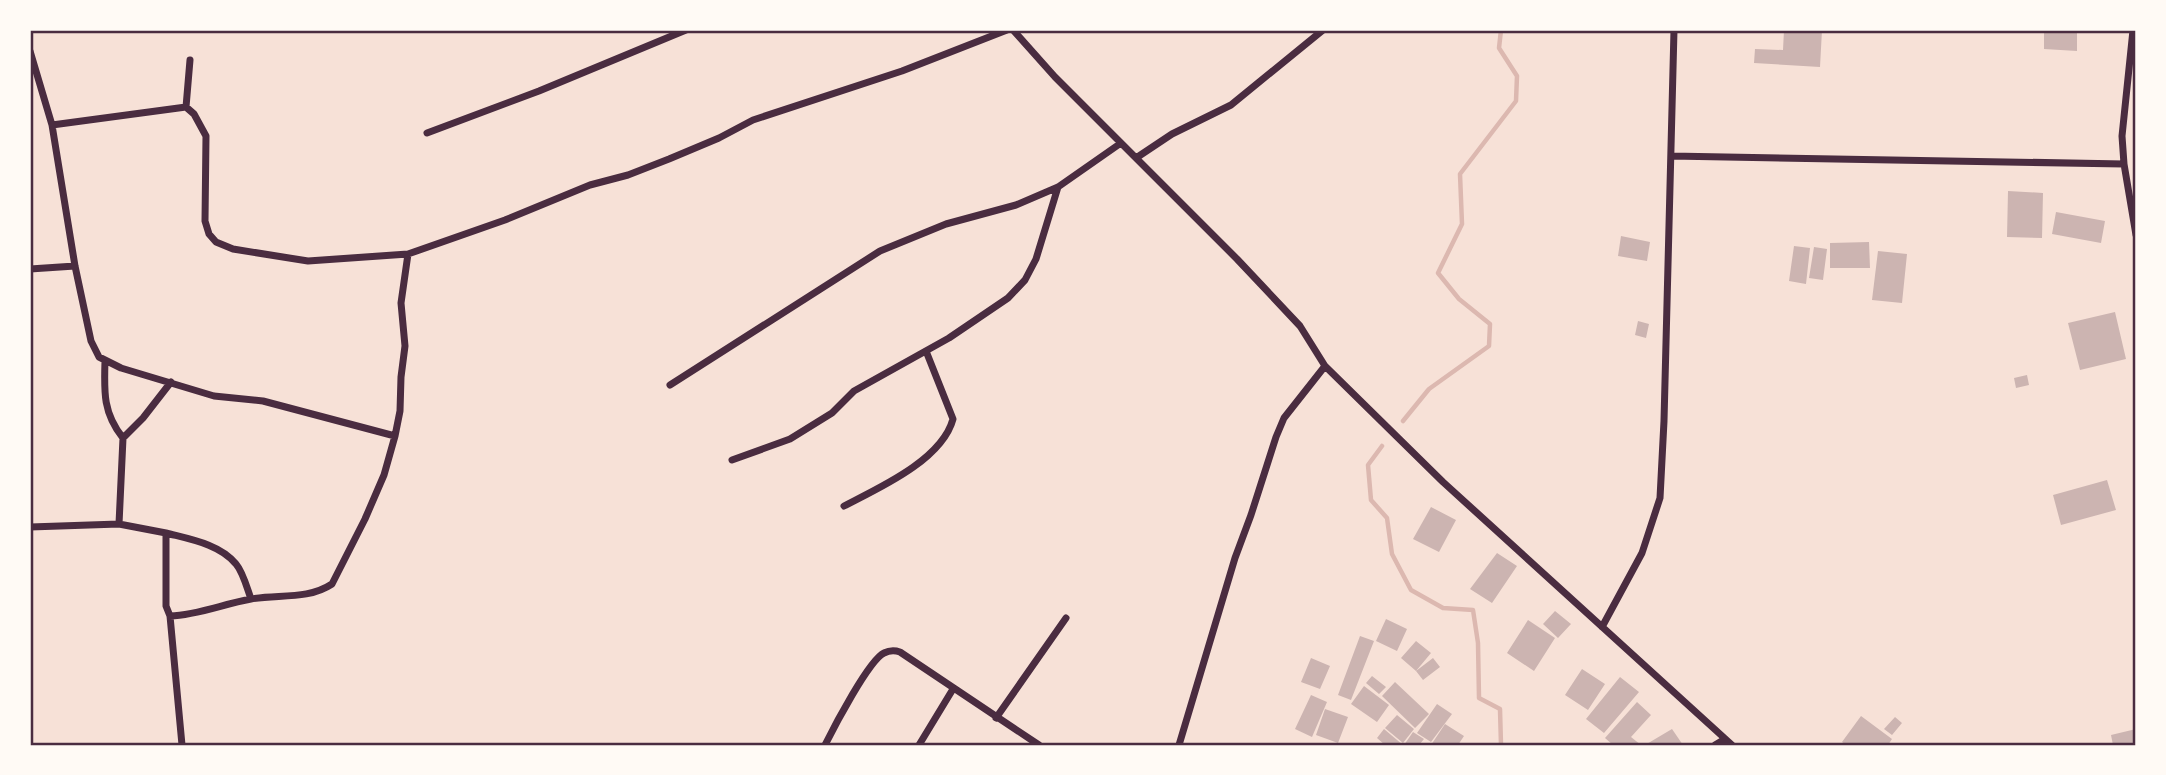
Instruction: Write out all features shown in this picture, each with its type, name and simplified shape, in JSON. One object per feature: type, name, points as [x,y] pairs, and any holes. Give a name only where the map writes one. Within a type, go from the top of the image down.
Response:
[{"type":"street","points":[[427,133],[539,91],[686,30]]},
{"type":"street","points":[[52,125],[186,107],[194,114],[206,136],[205,222],[209,234],[216,242],[233,249],[307,261],[408,254],[505,220],[590,185],[659,163],[719,138],[752,120],[902,71],[1007,30]]},
{"type":"street","points":[[1013,30],[1055,77],[1300,326],[1325,366],[1443,482],[1732,745]]},
{"type":"street","points":[[1136,158],[1172,134],[1231,105],[1323,30]]},
{"type":"street","points":[[1602,627],[1642,553],[1660,498],[1665,407],[1674,30]]},
{"type":"street","points":[[2133,30],[2122,136],[2136,235]]},
{"type":"street","points":[[30,51],[52,125],[75,266],[91,341],[99,357],[121,368],[214,396],[263,401],[395,436]]},
{"type":"street","points":[[186,107],[190,60]]},
{"type":"street","points":[[670,385],[880,251],[946,223],[1016,205],[1058,187],[1121,143]]},
{"type":"street","points":[[1671,156],[2124,164]]},
{"type":"street","points":[[732,460],[790,439],[832,413],[854,391],[949,338],[1008,298],[1026,280],[1036,259],[1058,187]]},
{"type":"street","points":[[170,616],[190,615],[251,599],[309,594],[332,584],[384,475],[395,436],[405,346],[405,323],[401,303],[408,254]]},
{"type":"street","points":[[30,269],[75,266]]},
{"type":"street","points":[[844,506],[897,479],[939,445],[950,430],[953,419],[926,351]]},
{"type":"street","points":[[105,361],[104,395],[112,424],[123,439],[118,524]]},
{"type":"street","points":[[1178,745],[1235,558],[1276,437],[1284,418],[1325,366]]},
{"type":"street","points":[[123,439],[171,382]]},
{"type":"street","points":[[30,527],[118,524],[208,544],[236,564],[251,599]]},
{"type":"street","points":[[166,533],[166,606],[170,616],[182,745]]},
{"type":"street","points":[[996,718],[1066,618]]},
{"type":"street","points":[[825,745],[850,700],[886,651],[900,652],[1039,745]]},
{"type":"street","points":[[919,745],[953,689]]},
{"type":"street","points":[[1715,745],[1725,739]]},
{"type":"building","points":[[1784,30],[1822,30],[1820,67],[1754,63],[1755,49],[1783,50]]},
{"type":"building","points":[[2044,30],[2077,30],[2077,51],[2044,49]]},
{"type":"building","points":[[2008,191],[2043,193],[2042,238],[2007,237]]},
{"type":"building","points":[[2056,212],[2105,221],[2101,243],[2052,234]]},
{"type":"building","points":[[1621,236],[1650,242],[1647,261],[1618,256]]},
{"type":"building","points":[[1869,242],[1870,268],[1830,268],[1830,243]]},
{"type":"building","points":[[1794,246],[1810,248],[1806,284],[1789,281]]},
{"type":"building","points":[[1814,247],[1827,249],[1823,280],[1809,278]]},
{"type":"building","points":[[1878,251],[1907,254],[1902,303],[1872,300]]},
{"type":"building","points":[[2115,312],[2126,359],[2080,370],[2068,323]]},
{"type":"building","points":[[1638,321],[1649,324],[1646,338],[1635,335]]},
{"type":"building","points":[[2027,375],[2029,385],[2016,388],[2014,378]]},
{"type":"building","points":[[2107,480],[2116,510],[2061,525],[2053,495]]},
{"type":"building","points":[[1431,507],[1456,520],[1439,552],[1413,539]]},
{"type":"building","points":[[1497,553],[1517,566],[1492,603],[1470,589]]},
{"type":"building","points":[[1555,611],[1571,624],[1558,638],[1543,624]]},
{"type":"building","points":[[1386,619],[1407,629],[1397,651],[1376,641]]},
{"type":"building","points":[[1528,620],[1555,638],[1534,671],[1507,653]]},
{"type":"building","points":[[1360,636],[1374,641],[1351,700],[1338,695]]},
{"type":"building","points":[[1416,641],[1431,653],[1416,671],[1401,658]]},
{"type":"building","points":[[1311,658],[1330,666],[1320,689],[1301,682]]},
{"type":"building","points":[[1433,658],[1440,667],[1423,680],[1416,671]]},
{"type":"building","points":[[1582,669],[1605,684],[1588,710],[1565,695]]},
{"type":"building","points":[[1372,676],[1386,687],[1379,694],[1366,683]]},
{"type":"building","points":[[1620,677],[1639,692],[1604,733],[1586,719]]},
{"type":"building","points":[[1395,682],[1429,714],[1415,728],[1382,696]]},
{"type":"building","points":[[1364,686],[1389,705],[1377,722],[1351,704]]},
{"type":"building","points":[[1311,695],[1327,702],[1312,737],[1295,729]]},
{"type":"building","points":[[1637,702],[1651,715],[1631,737],[1641,745],[1613,745],[1605,738]]},
{"type":"building","points":[[1437,704],[1452,714],[1431,742],[1417,733]]},
{"type":"building","points":[[1325,709],[1348,717],[1338,743],[1316,735]]},
{"type":"building","points":[[1397,715],[1414,729],[1403,743],[1385,728]]},
{"type":"building","points":[[1861,716],[1892,739],[1888,745],[1846,745],[1842,742]]},
{"type":"building","points":[[1895,717],[1902,723],[1892,735],[1884,729]]},
{"type":"building","points":[[1445,724],[1464,736],[1458,745],[1431,745]]},
{"type":"building","points":[[1384,729],[1403,745],[1385,745],[1377,738]]},
{"type":"building","points":[[1672,729],[1683,745],[1645,745]]},
{"type":"building","points":[[2136,729],[2136,745],[2113,745],[2111,735]]},
{"type":"building","points":[[1413,732],[1424,739],[1419,745],[1404,745]]},
{"type":"waterway","points":[[1403,421],[1429,389],[1489,346],[1490,324],[1459,299],[1438,273],[1462,224],[1460,174],[1516,101],[1517,76],[1499,48],[1501,30]]},
{"type":"waterway","points":[[1382,446],[1368,465],[1371,500],[1387,518],[1392,554],[1411,590],[1443,608],[1473,610],[1478,643],[1479,698],[1500,709],[1501,745]]}]
